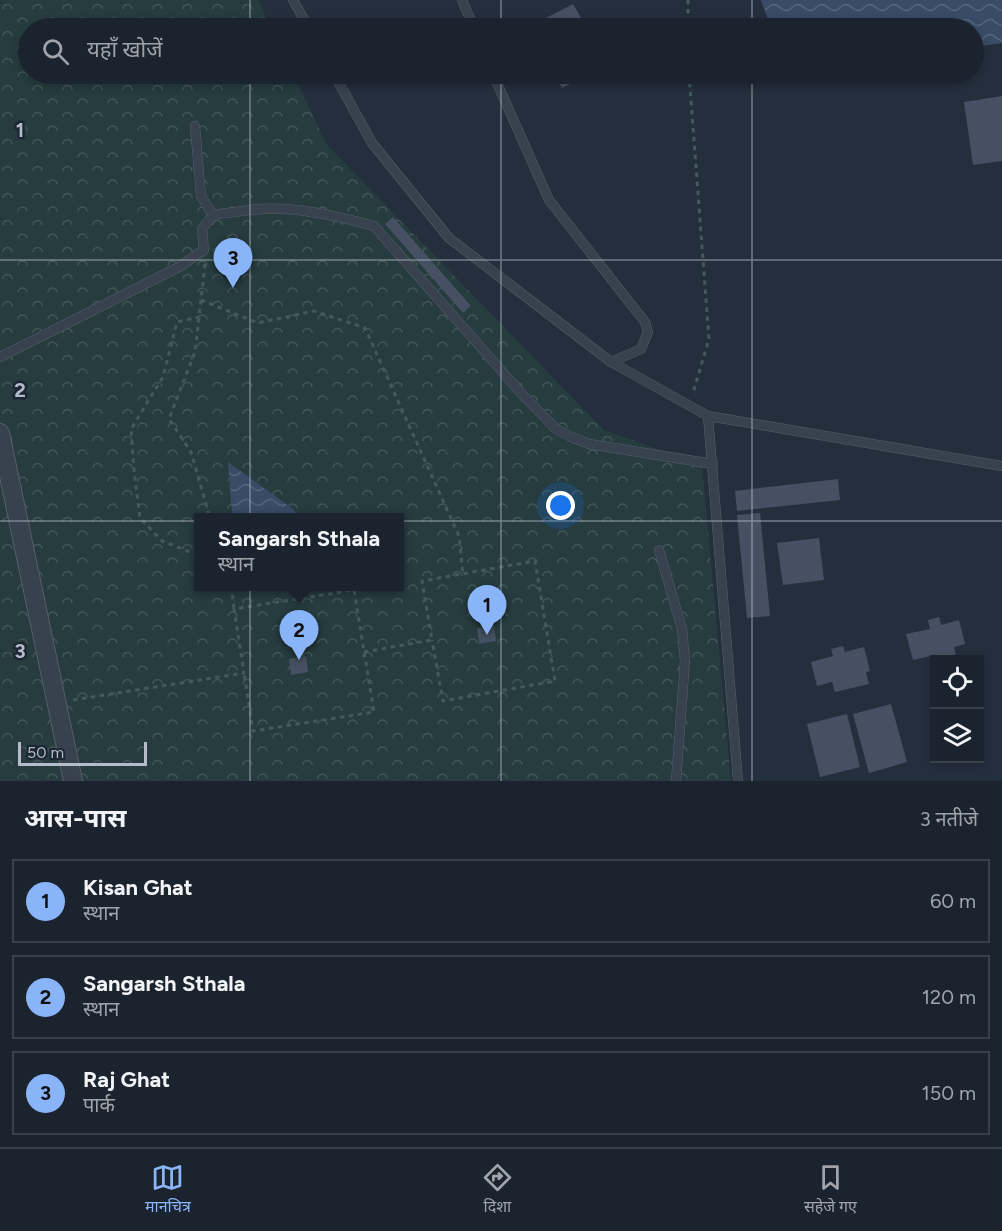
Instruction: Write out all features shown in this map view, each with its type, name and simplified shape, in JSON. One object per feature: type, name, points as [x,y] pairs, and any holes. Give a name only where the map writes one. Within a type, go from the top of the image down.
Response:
[{"type":"street","points":[[0,433],[6,487],[73,781]]},
{"type":"lane","points":[[293,0],[303,18]]},
{"type":"lane","points":[[462,0],[470,18]]},
{"type":"lane","points":[[340,84],[372,143],[449,238],[610,362],[708,416],[1002,466]]},
{"type":"lane","points":[[497,84],[549,200],[645,322],[648,332],[641,349],[610,362]]},
{"type":"lane","points":[[195,126],[201,196],[213,215]]},
{"type":"lane","points":[[0,357],[151,282],[204,250],[202,229],[213,215],[282,208],[343,217],[374,226],[521,393],[555,428],[589,444],[713,464]]},
{"type":"lane","points":[[708,416],[738,781]]},
{"type":"lane","points":[[659,550],[682,629],[685,662],[676,781]]},
{"type":"path","points":[[688,0],[688,18]]},
{"type":"path","points":[[689,405],[709,339],[690,84]]},
{"type":"path","points":[[204,250],[205,263],[195,352],[169,419],[191,452],[209,513]]},
{"type":"path","points":[[201,300],[258,323],[314,311],[365,328],[459,536],[463,574]]},
{"type":"path","points":[[194,553],[162,541],[140,518],[131,429],[163,377],[177,322],[199,317]]},
{"type":"path","points":[[534,561],[555,681],[443,701],[432,640],[422,581],[534,561]]},
{"type":"path","points":[[232,591],[254,731],[374,712],[354,591]]},
{"type":"path","points":[[234,609],[348,591]]},
{"type":"path","points":[[364,652],[432,640]]},
{"type":"path","points":[[57,703],[244,673]]},
{"type":"green space","points":[[0,0],[258,0],[266,18],[18,18],[18,84],[298,84],[327,145],[604,430],[702,465],[731,781],[0,781]]},
{"type":"water","points":[[761,0],[1002,0],[1002,43],[984,46],[984,18],[767,18]]},
{"type":"water","points":[[228,462],[296,513],[232,513]]},
{"type":"building","points":[[573,4],[581,18],[546,18]]},
{"type":"building","points":[[1002,96],[1002,161],[973,165],[964,102]]},
{"type":"building","points":[[393,217],[471,306],[463,313],[385,224]]},
{"type":"building","points":[[838,479],[840,500],[737,511],[735,491]]},
{"type":"building","points":[[760,513],[770,616],[747,618],[737,515]]},
{"type":"building","points":[[819,538],[824,580],[783,585],[777,543]]},
{"type":"building","points":[[939,617],[941,625],[959,620],[965,644],[954,647],[956,655],[930,655],[913,660],[906,634],[930,629],[928,620]]},
{"type":"building","points":[[494,626],[496,641],[479,644],[477,628]]},
{"type":"building","points":[[843,646],[845,652],[864,647],[870,671],[866,672],[869,684],[835,692],[832,682],[817,686],[811,662],[833,656],[831,649]]},
{"type":"building","points":[[306,656],[308,672],[291,675],[289,659]]},
{"type":"building","points":[[891,704],[907,762],[869,773],[853,714]]},
{"type":"building","points":[[847,714],[860,767],[820,777],[807,724]]},
{"type":"place","name":"Raj Ghat","points":[[233,288]]},
{"type":"place","name":"Kisan Ghat","points":[[487,635]]},
{"type":"place","name":"Sangarsh Sthala","points":[[299,660]]}]
